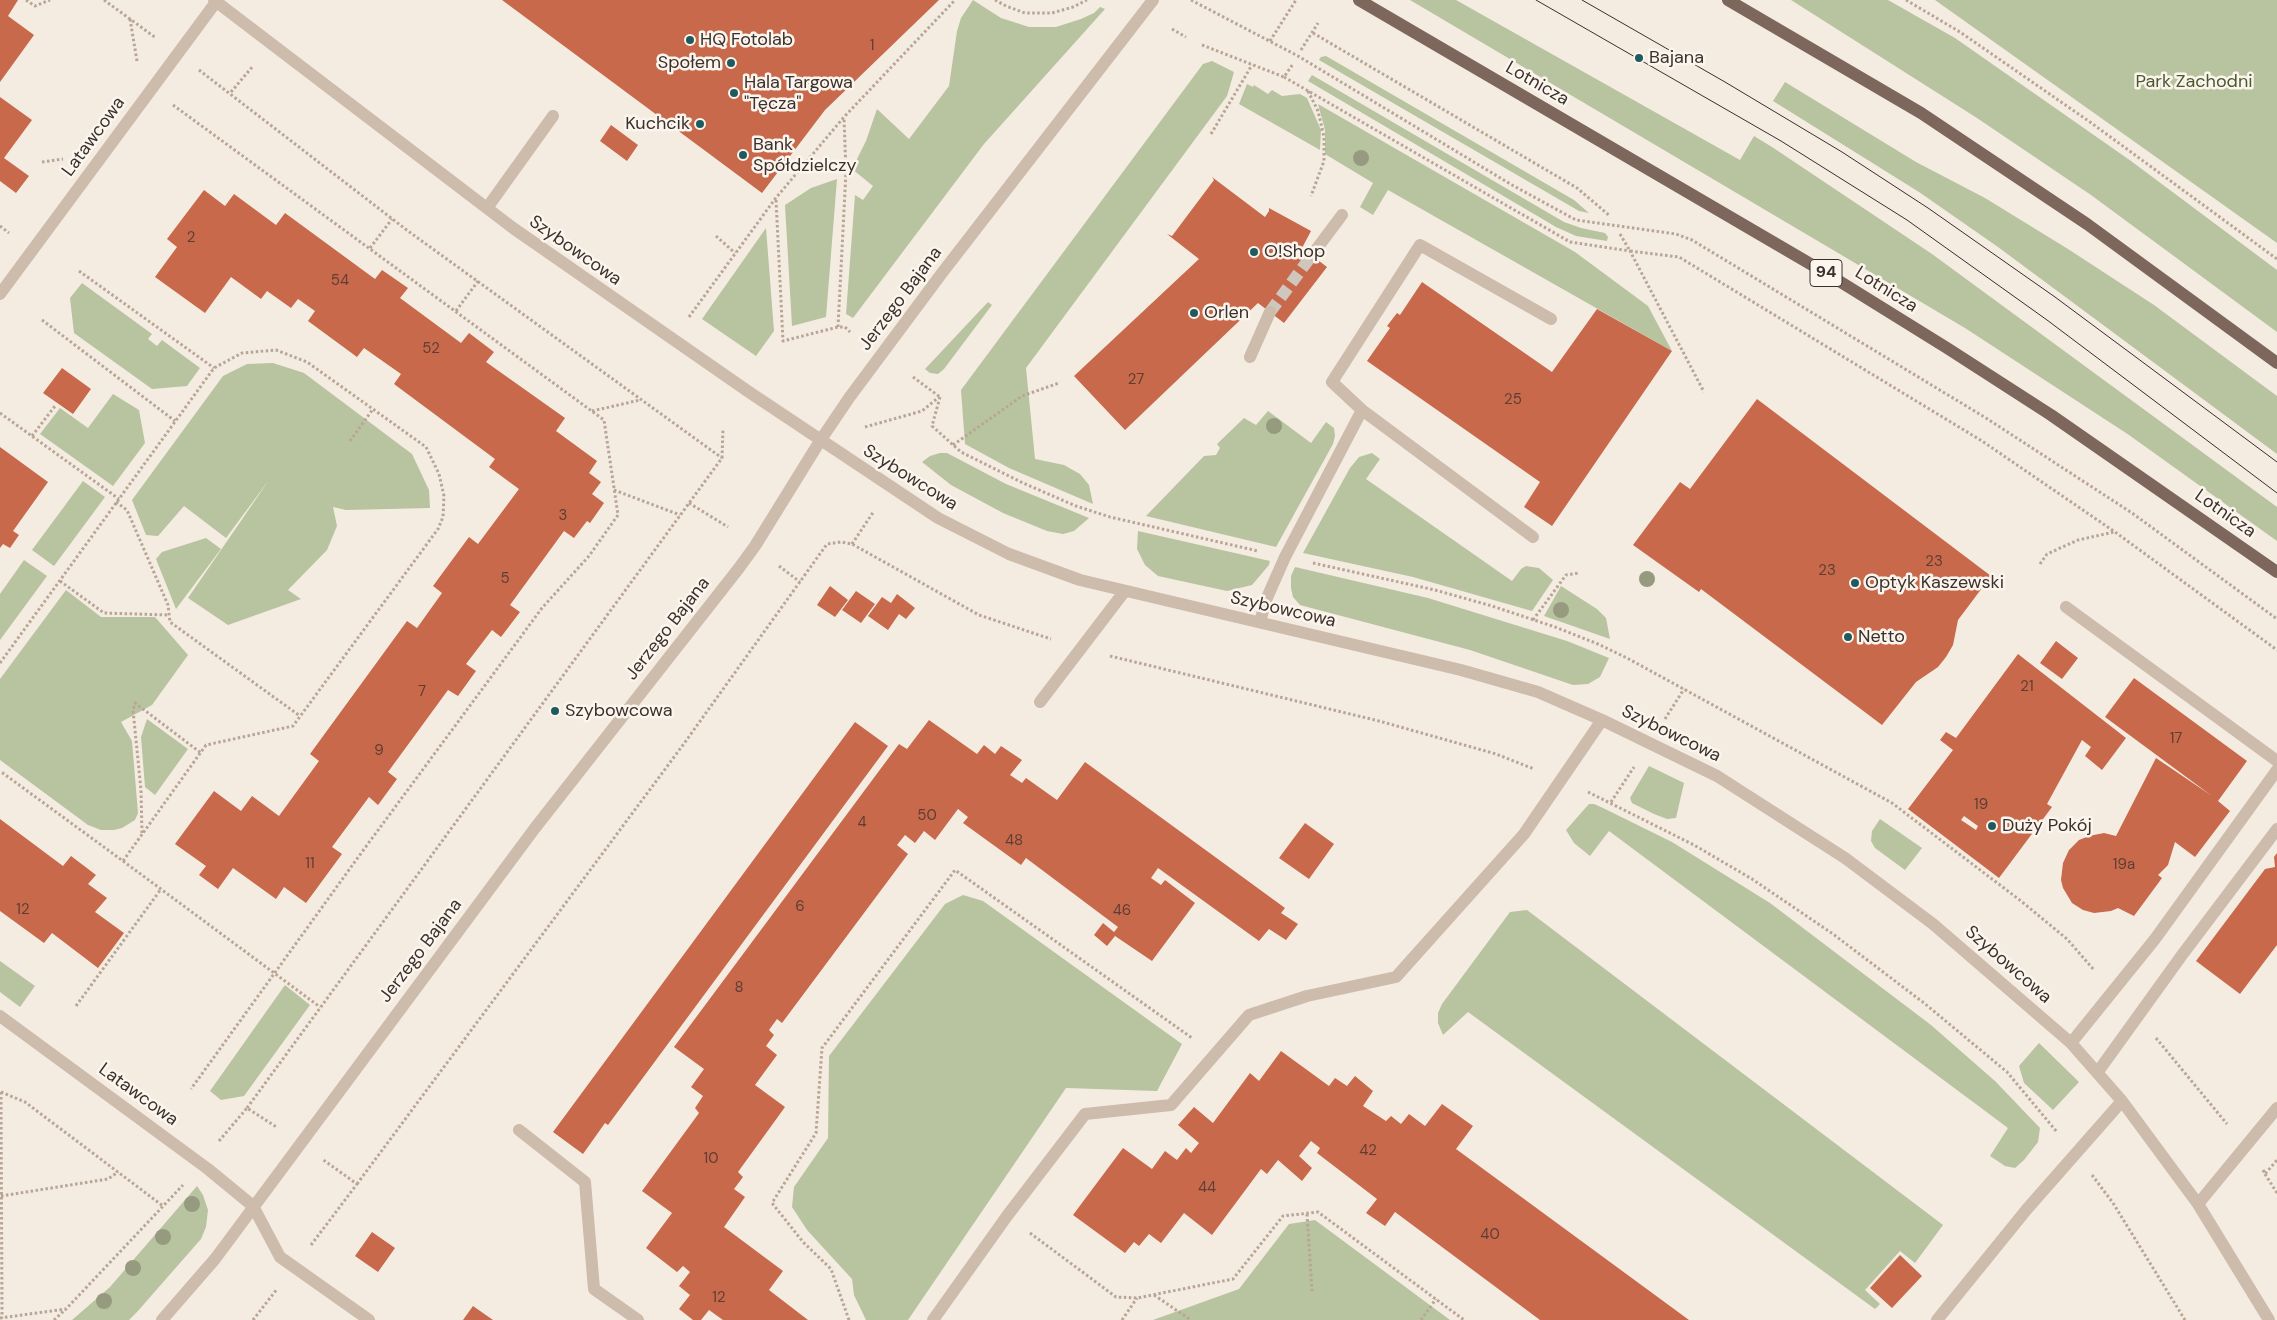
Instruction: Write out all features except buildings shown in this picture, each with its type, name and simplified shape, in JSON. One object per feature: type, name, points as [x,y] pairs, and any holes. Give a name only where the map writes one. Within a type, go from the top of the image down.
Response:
[{"type":"main road","name":"Lotnicza","points":[[1359,0],[1831,276],[1947,348],[2051,415],[2277,572]]},
{"type":"main road","points":[[1728,0],[1921,113],[2087,224],[2277,363]]},
{"type":"street","name":"Jerzego Bajana","points":[[162,1320],[215,1259],[534,828],[755,546],[820,440],[942,273],[1153,0]]},
{"type":"street","name":"Szybowcowa","points":[[215,1],[513,228],[672,340],[938,518],[1009,554],[1080,580],[1124,592],[1461,670],[1538,692],[1602,720],[1717,776],[1845,858],[1933,924],[2071,1043],[2122,1101],[2198,1204],[2269,1320]]},
{"type":"street","name":"Latawcowa","points":[[0,294],[178,54],[215,1]]},
{"type":"street","points":[[487,208],[553,116]]},
{"type":"street","points":[[1312,255],[1342,215]]},
{"type":"street","points":[[1533,537],[1362,410],[1332,382],[1420,245],[1551,319]]},
{"type":"street","points":[[1250,357],[1270,312]]},
{"type":"street","points":[[1260,622],[1266,600],[1285,557],[1362,410]]},
{"type":"street","points":[[1040,702],[1124,592]]},
{"type":"street","points":[[2066,607],[2277,761]]},
{"type":"street","points":[[933,1320],[1007,1216],[1085,1114],[1171,1105],[1248,1015],[1307,996],[1396,977],[1524,834],[1602,720]]},
{"type":"street","points":[[2071,1043],[2155,939],[2277,770]]},
{"type":"street","points":[[2097,1073],[2176,963],[2277,829]]},
{"type":"street","name":"Latawcowa","points":[[0,1016],[208,1169],[253,1206]]},
{"type":"street","points":[[1937,1320],[2122,1101]]},
{"type":"street","points":[[2198,1204],[2277,1108]]},
{"type":"street","points":[[519,1130],[585,1182],[594,1289],[638,1320]]},
{"type":"street","points":[[253,1206],[280,1257],[369,1320]]},
{"type":"path","points":[[26,0],[35,6],[50,0]]},
{"type":"path","points":[[104,0],[231,92],[392,219],[722,458]]},
{"type":"path","points":[[672,340],[735,253],[844,117],[955,0]]},
{"type":"path","points":[[995,0],[1025,13],[1052,13],[1073,7],[1087,0]]},
{"type":"path","points":[[1191,0],[1270,41],[1512,185],[1576,220],[1676,234],[1692,240],[1986,418],[2132,513],[2277,619]]},
{"type":"path","points":[[1270,41],[1296,0]]},
{"type":"path","points":[[1906,0],[1960,32],[2090,122],[2277,259]]},
{"type":"path","points":[[130,19],[140,80],[604,420],[618,515],[589,556],[542,608],[191,1089]]},
{"type":"path","points":[[1301,50],[1318,24]]},
{"type":"path","points":[[1172,29],[1186,37]]},
{"type":"path","points":[[1313,33],[1577,188],[1610,216]]},
{"type":"path","points":[[1202,45],[1284,77],[1570,242],[1679,257],[1982,441],[2114,532],[2277,650]]},
{"type":"path","points":[[231,92],[257,61]]},
{"type":"path","points":[[1284,77],[1292,64]]},
{"type":"path","points":[[1210,134],[1252,65]]},
{"type":"path","points":[[1307,90],[1318,111],[1324,137],[1324,161],[1311,196]]},
{"type":"path","points":[[838,327],[846,172],[844,117]]},
{"type":"path","points":[[42,162],[65,158]]},
{"type":"path","points":[[776,200],[783,341],[838,327],[845,327],[850,332]]},
{"type":"path","points":[[370,248],[392,219]]},
{"type":"path","points":[[1620,234],[1704,392]]},
{"type":"path","points":[[716,236],[735,253]]},
{"type":"path","points":[[79,271],[214,368]]},
{"type":"path","points":[[456,312],[478,281]]},
{"type":"path","points":[[42,320],[175,421]]},
{"type":"path","points":[[0,664],[214,368],[242,353],[276,350],[307,362],[426,447],[439,474],[444,496],[443,517],[438,529],[293,726],[206,745],[124,861]]},
{"type":"path","points":[[913,377],[940,397]]},
{"type":"path","points":[[953,445],[1022,396],[1059,383]]},
{"type":"path","points":[[820,440],[922,411],[940,397]]},
{"type":"path","points":[[932,426],[940,397]]},
{"type":"path","points":[[592,411],[641,400]]},
{"type":"path","points":[[32,436],[55,406]]},
{"type":"path","points":[[350,441],[373,409]]},
{"type":"path","points":[[0,413],[118,501],[127,510],[168,605],[170,622],[300,716]]},
{"type":"path","points":[[218,1142],[247,1108],[722,458],[723,429]]},
{"type":"path","points":[[614,490],[680,515]]},
{"type":"path","points":[[689,503],[728,527]]},
{"type":"path","points":[[852,544],[874,511]]},
{"type":"path","points":[[2040,564],[2047,554],[2078,540],[2114,532]]},
{"type":"path","points":[[253,1320],[357,1184],[683,745],[827,544],[841,542],[852,544],[979,615],[1080,649],[1379,721],[1496,754],[1611,802],[1694,845],[1744,874],[1833,934],[1924,1002],[2006,1072],[2076,1154],[2113,1203],[2185,1320]]},
{"type":"path","points":[[779,566],[800,582]]},
{"type":"path","points":[[1533,620],[1566,575],[1579,573]]},
{"type":"path","points":[[60,581],[104,613],[169,615]]},
{"type":"path","points":[[1662,724],[1684,689]]},
{"type":"path","points":[[142,834],[141,790],[132,710],[135,703],[201,752]]},
{"type":"path","points":[[1611,802],[1638,761]]},
{"type":"path","points":[[0,771],[320,1007]]},
{"type":"path","points":[[849,1320],[831,1269],[804,1242],[772,1203],[816,1133],[822,1048],[955,870],[1215,1054]]},
{"type":"path","points":[[76,1006],[161,889]]},
{"type":"path","points":[[2151,1032],[2246,1147],[2276,1190]]},
{"type":"path","points":[[66,1309],[1,1318],[1,1092],[26,1102],[163,1206]]},
{"type":"path","points":[[247,1108],[284,1132]]},
{"type":"path","points":[[318,1156],[357,1184]]},
{"type":"path","points":[[2265,1174],[2277,1160]]},
{"type":"path","points":[[1,1196],[108,1179],[118,1172]]},
{"type":"path","points":[[54,1320],[188,1179]]},
{"type":"path","points":[[1007,1216],[1116,1297],[1137,1298],[1233,1279],[1283,1216],[1318,1212],[1464,1320]]},
{"type":"path","points":[[1307,1214],[1312,1291]]},
{"type":"path","points":[[1154,1295],[1191,1320]]},
{"type":"path","points":[[1122,1320],[1137,1298]]},
{"type":"path","points":[[1421,1320],[1436,1300]]},
{"type":"green space","points":[[973,0],[1001,18],[1029,27],[1056,27],[1081,19],[1094,13],[1100,7],[1105,9],[984,144],[853,318],[846,314],[855,195],[863,200],[873,186],[852,169],[866,141],[877,109],[909,139],[949,86],[957,31],[961,18]]},
{"type":"green space","points":[[1410,0],[1456,0],[1740,160],[1754,136],[1772,147],[1932,254],[2277,507],[2277,541],[2129,435],[1965,328]]},
{"type":"green space","points":[[1791,0],[1888,0],[1955,38],[2131,161],[2277,270],[2277,332],[2091,195],[1977,118]]},
{"type":"green space","name":"Park Zachodni","points":[[1935,0],[2277,0],[2277,243]]},
{"type":"green space","points":[[1326,56],[1574,200],[1589,213],[1579,211],[1319,60],[1321,57]]},
{"type":"green space","points":[[1212,61],[1234,72],[1227,96],[1026,368],[1035,459],[1064,465],[1080,474],[1089,485],[1093,504],[1009,468],[965,444],[961,390],[1203,64]]},
{"type":"green space","points":[[1312,75],[1564,222],[1605,233],[1608,237],[1607,241],[1576,236],[1556,227],[1308,81]]},
{"type":"green space","points":[[1785,82],[1916,162],[1985,198],[2068,249],[2154,305],[2277,396],[2277,454],[1998,247],[1919,192],[1773,101]]},
{"type":"green space","points":[[1247,84],[1253,87],[1254,85],[1268,94],[1272,90],[1282,96],[1300,94],[1307,98],[1321,130],[1320,150],[1239,104]]},
{"type":"green space","points":[[1318,104],[1575,252],[1648,306],[1672,351],[1388,190],[1373,215],[1360,207],[1373,183],[1325,154],[1325,130]]},
{"type":"green space","points":[[837,179],[826,317],[792,326],[785,205],[811,188]]},
{"type":"green space","points":[[766,228],[774,331],[756,356],[702,319]]},
{"type":"green space","points":[[82,283],[152,334],[148,339],[157,346],[162,340],[200,368],[187,386],[152,389],[74,333],[70,298]]},
{"type":"green space","points":[[988,302],[992,305],[944,369],[938,374],[930,373],[925,369]]},
{"type":"green space","points":[[273,363],[304,373],[412,454],[429,490],[430,508],[346,510],[333,507],[337,526],[327,550],[288,590],[301,599],[228,625],[188,598],[269,480],[226,538],[184,506],[158,536],[146,535],[132,500],[223,376],[247,364]]},
{"type":"green space","points":[[113,394],[139,410],[145,443],[113,486],[40,434],[60,408],[88,428]]},
{"type":"green space","points":[[1268,411],[1311,443],[1326,422],[1334,428],[1335,436],[1333,444],[1276,547],[1146,516],[1204,456],[1216,455],[1220,448],[1217,444],[1244,418],[1256,425]]},
{"type":"green space","points":[[947,453],[1006,484],[1089,518],[1074,531],[1063,534],[1047,531],[1003,513],[951,485],[922,462],[930,456]]},
{"type":"green space","points":[[1372,453],[1380,459],[1366,479],[1512,581],[1521,569],[1526,566],[1539,568],[1553,580],[1532,611],[1413,577],[1303,553],[1350,468],[1359,457]]},
{"type":"green space","points":[[83,481],[105,497],[54,566],[32,550]]},
{"type":"green space","points":[[1138,531],[1270,561],[1269,565],[1252,585],[1227,591],[1158,576],[1145,565],[1137,549]]},
{"type":"green space","points":[[206,538],[221,549],[176,609],[156,559],[162,552]]},
{"type":"green space","points":[[24,560],[47,576],[0,640],[0,594]]},
{"type":"green space","points":[[1295,567],[1428,598],[1567,641],[1609,658],[1600,677],[1588,684],[1573,685],[1470,650],[1300,605],[1293,597],[1291,588],[1291,576]]},
{"type":"green space","points":[[1561,586],[1597,609],[1606,618],[1610,639],[1544,616]]},
{"type":"green space","points":[[66,590],[101,617],[155,617],[188,655],[152,705],[121,722],[132,741],[138,813],[135,820],[122,828],[114,830],[101,830],[88,825],[0,760],[0,679]]},
{"type":"green space","points":[[147,719],[188,749],[155,795],[145,787],[141,737]]},
{"type":"green space","points":[[1649,766],[1684,783],[1676,818],[1667,819],[1632,803],[1630,798]]},
{"type":"green space","points":[[1589,804],[1603,808],[1672,842],[1770,903],[1931,1025],[1995,1081],[2040,1128],[2038,1142],[2024,1160],[2015,1168],[2005,1166],[1990,1156],[2008,1128],[1609,831],[1590,856],[1574,843],[1566,830]]},
{"type":"green space","points":[[1880,819],[1922,848],[1905,870],[1875,848],[1871,841],[1872,831]]},
{"type":"green space","points":[[963,895],[983,901],[1182,1044],[1157,1091],[1066,1088],[908,1320],[866,1320],[854,1295],[852,1279],[807,1230],[792,1207],[794,1187],[828,1138],[829,1056],[945,904]]},
{"type":"green space","points":[[1527,910],[1943,1225],[1915,1263],[1900,1251],[1865,1290],[1880,1304],[1875,1309],[1468,1012],[1443,1035],[1438,1023],[1438,1013],[1442,1004],[1510,912]]},
{"type":"green space","points":[[0,961],[35,986],[20,1007],[0,992]]},
{"type":"green space","points":[[285,985],[310,1005],[244,1096],[221,1100],[210,1091]]},
{"type":"green space","points":[[2039,1043],[2079,1082],[2053,1110],[2024,1083],[2019,1066]]},
{"type":"green space","points":[[197,1186],[203,1195],[208,1210],[206,1227],[201,1239],[137,1312],[129,1320],[72,1320],[110,1287]]},
{"type":"green space","points":[[1315,1220],[1450,1320],[1153,1320],[1239,1289],[1289,1224]]},
{"type":"tunnel","points":[[1270,312],[1312,255]]},
{"type":"tram line","points":[[1536,0],[1781,141],[1907,220],[2047,320],[2277,493]]},
{"type":"tram line","points":[[1582,0],[1842,152],[1928,208],[2055,297],[2277,462]]},
{"type":"place","name":"HQ Fotolab","points":[[690,40]]},
{"type":"place","name":"Bajana","points":[[1639,58]]},
{"type":"place","name":"Społem","points":[[731,63]]},
{"type":"place","name":"Hala Targowa \"Tęcza\"","points":[[734,93]]},
{"type":"place","name":"Kuchcik","points":[[700,124]]},
{"type":"place","name":"Bank Spółdzielczy","points":[[743,155]]},
{"type":"place","name":"O!Shop","points":[[1254,252]]},
{"type":"place","name":"Orlen","points":[[1194,313]]},
{"type":"place","name":"Optyk Kaszewski","points":[[1855,583]]},
{"type":"place","name":"Netto","points":[[1848,637]]},
{"type":"place","name":"Szybowcowa","points":[[555,711]]},
{"type":"place","name":"Duży Pokój","points":[[1992,826]]}]
